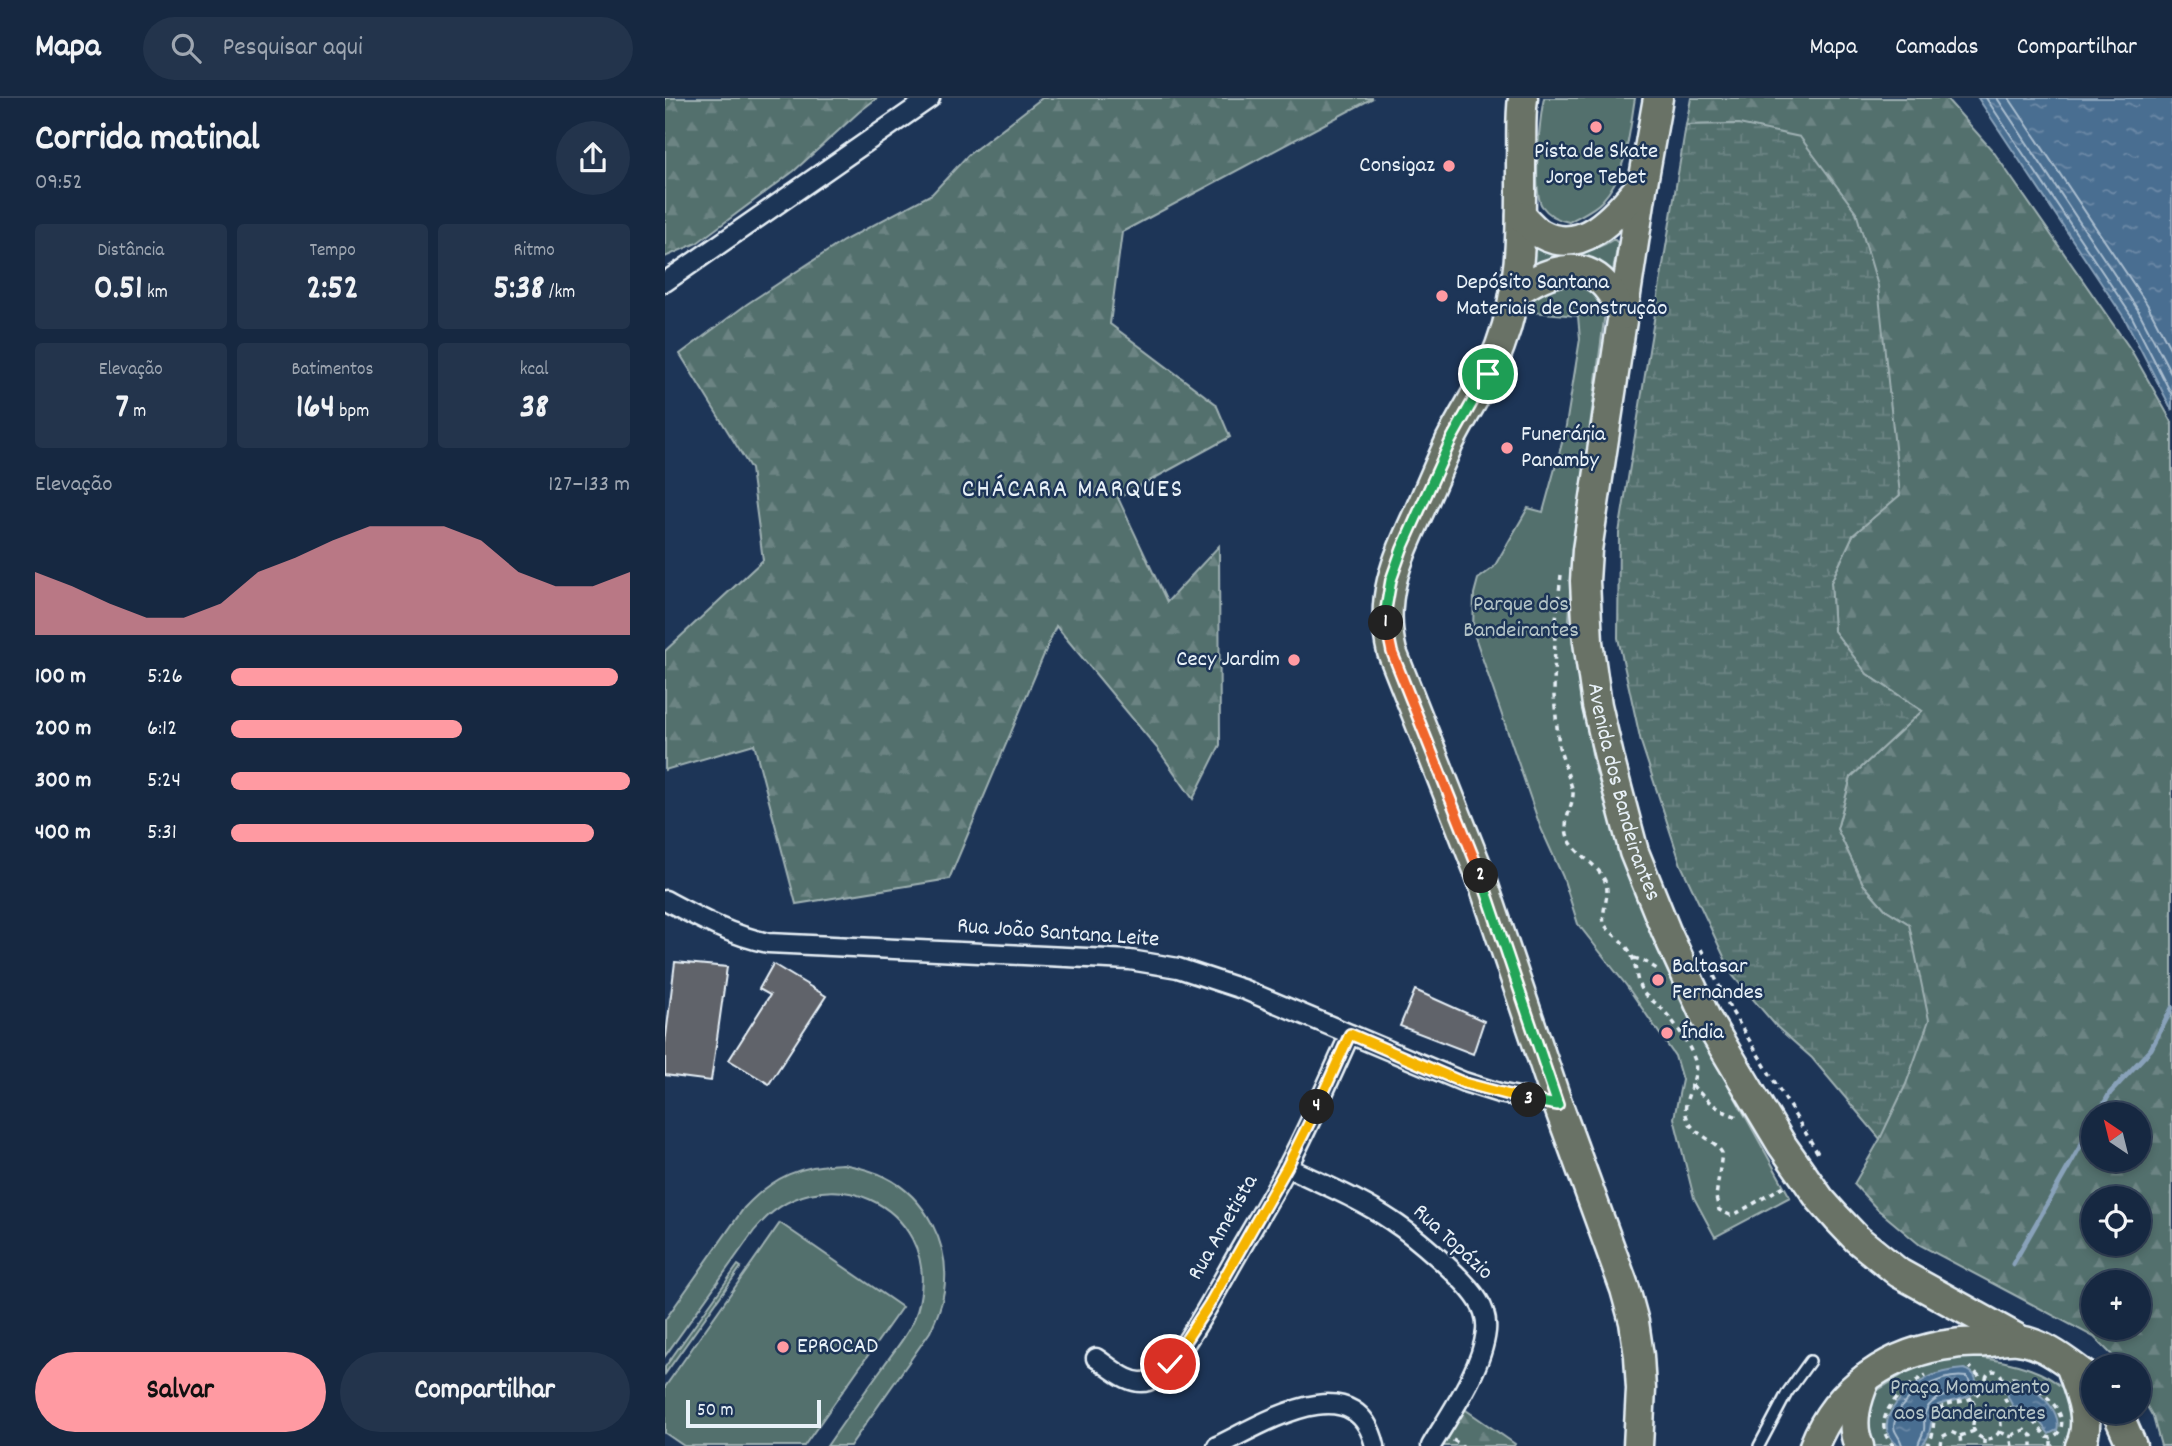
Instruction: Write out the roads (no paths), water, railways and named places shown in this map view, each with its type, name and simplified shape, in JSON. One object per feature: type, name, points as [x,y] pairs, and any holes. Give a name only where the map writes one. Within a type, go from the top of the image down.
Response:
[{"type":"main road","points":[[1523,98],[1521,216],[1516,292],[1507,327],[1488,374],[1451,440],[1402,549],[1391,580],[1386,609],[1387,632],[1392,652],[1481,877],[1558,1105],[1625,1289],[1634,1322],[1641,1389],[1638,1446]]},
{"type":"main road","name":"Avenida dos Bandeirantes","points":[[1658,98],[1587,550],[1585,581],[1588,642],[1597,705],[1634,852],[1706,1018],[1782,1145],[1820,1199],[1857,1238],[1899,1273],[2019,1340],[2043,1348],[2081,1373]]},
{"type":"main road","points":[[1521,216],[1538,233],[1552,239],[1582,239],[1609,220],[1643,183]]},
{"type":"main road","points":[[1516,292],[1546,274],[1573,270],[1598,279],[1609,290],[1623,315]]},
{"type":"main road","points":[[1814,1446],[1835,1405],[1847,1392],[1888,1365],[1931,1348],[1955,1343],[2019,1340]]},
{"type":"main road","points":[[2070,1365],[2085,1420],[2080,1446]]},
{"type":"main road","points":[[1859,1446],[1854,1426],[1855,1413],[1866,1378]]},
{"type":"main road","points":[[1620,1446],[1641,1389]]},
{"type":"main road","points":[[2122,1424],[2132,1446]]},
{"type":"street","points":[[665,282],[930,98]]},
{"type":"street","name":"Rua João Santana Leite","points":[[665,900],[720,929],[745,939],[768,943],[1130,960],[1178,968],[1245,990],[1464,1083],[1558,1105]]},
{"type":"street","name":"Rua Ametista","points":[[1096,1358],[1137,1382],[1146,1382],[1157,1376],[1170,1364],[1210,1303],[1287,1167],[1350,1034]]},
{"type":"street","name":"Rua Topázio","points":[[1287,1167],[1393,1221],[1465,1284],[1478,1300],[1486,1323],[1481,1352],[1472,1374],[1431,1446]]},
{"type":"street","points":[[1217,1446],[1294,1409],[1319,1403],[1339,1405],[1355,1412],[1367,1424],[1375,1446]]},
{"type":"lane","points":[[1759,1446],[1787,1393],[1810,1361]]},
{"type":"water","points":[[1978,98],[2172,98],[2172,410],[2125,319]]},
{"type":"water","points":[[1964,1369],[1976,1378],[1973,1394],[1938,1405],[1928,1436],[1921,1446],[1899,1445],[1894,1442],[1887,1430],[1887,1421],[1903,1396],[1931,1376]]},
{"type":"water","points":[[2013,1382],[2037,1392],[2051,1406],[2058,1422],[2057,1430],[2049,1434],[2033,1413],[2013,1406],[2007,1393]]},
{"type":"waterway","points":[[2105,1102],[2110,1093],[2151,1049],[2172,1008]]},
{"type":"waterway","points":[[2013,1264],[2081,1145]]},
{"type":"place","name":"Pista de Skate Jorge Tebet","points":[[1596,127]]},
{"type":"place","name":"Consigaz","points":[[1449,166]]},
{"type":"place","name":"Depósito Santana Materiais de Construção","points":[[1442,296]]},
{"type":"place","name":"Funerária Panamby","points":[[1507,448]]},
{"type":"place","name":"Cecy Jardim","points":[[1294,660]]},
{"type":"place","name":"Baltasar Fernandes","points":[[1658,980]]},
{"type":"place","name":"Índia","points":[[1667,1033]]},
{"type":"place","name":"EPROCAD","points":[[783,1347]]},
{"type":"district","name":"CHÁCARA MARQUES","points":[[1073,490]]},
{"type":"park label","name":"Parque dos Bandeirantes","points":[[1521,618]]},
{"type":"park label","name":"Praça Momumento aos Bandeirantes","points":[[1970,1401]]}]
